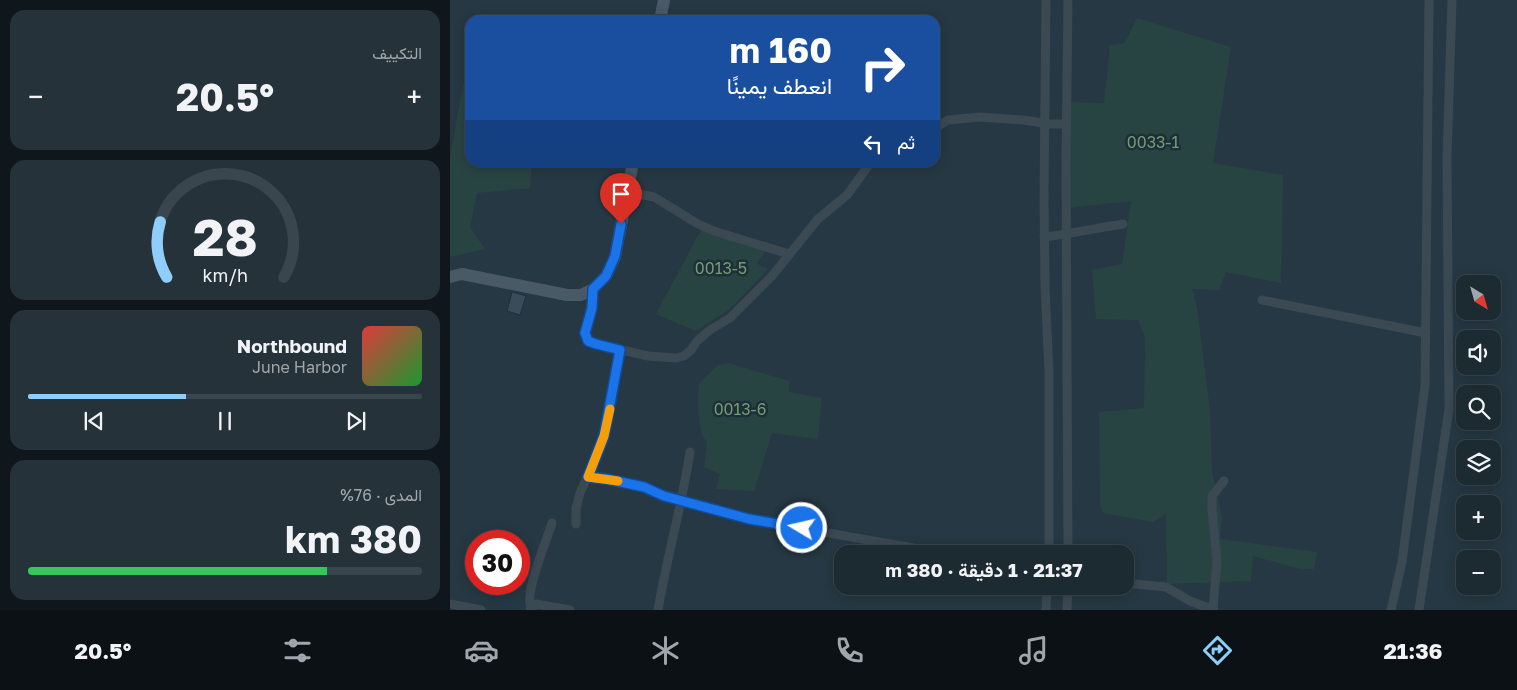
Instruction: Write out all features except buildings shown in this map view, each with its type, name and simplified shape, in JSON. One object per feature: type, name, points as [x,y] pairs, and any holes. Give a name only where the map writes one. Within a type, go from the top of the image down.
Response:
[{"type":"main road","points":[[661,15],[664,0]]},
{"type":"main road","points":[[450,277],[462,274],[566,295],[581,295],[593,289],[606,276],[615,256],[632,167]]},
{"type":"street","points":[[1046,0],[1047,124],[1044,237],[1049,373],[1049,545]]},
{"type":"street","points":[[1068,0],[1064,124],[1068,545]]},
{"type":"street","points":[[1392,610],[1402,562],[1425,386],[1429,0]]},
{"type":"street","points":[[1419,610],[1449,409],[1447,158],[1452,0]]},
{"type":"street","points":[[940,125],[948,120],[980,117],[1064,124]]},
{"type":"street","points":[[593,289],[592,308],[586,327],[588,341],[648,356],[676,358],[684,356],[691,350],[696,341],[730,318],[772,276],[818,219],[847,195],[867,167]]},
{"type":"street","points":[[628,192],[654,197],[698,224],[789,254]]},
{"type":"street","points":[[1044,237],[1066,235],[1123,224]]},
{"type":"street","points":[[1262,300],[1426,333]]},
{"type":"street","points":[[576,524],[577,501],[604,436],[620,350]]},
{"type":"street","points":[[658,610],[690,452]]},
{"type":"street","points":[[588,477],[631,484],[749,519],[896,545]]},
{"type":"street","points":[[1134,584],[1166,587],[1190,601],[1213,610],[1216,561],[1212,496],[1224,481]]},
{"type":"street","points":[[530,609],[529,595],[552,523]]},
{"type":"street","points":[[1046,610],[1047,595]]},
{"type":"street","points":[[1067,610],[1068,595]]},
{"type":"street","points":[[450,604],[481,610]]},
{"type":"street","points":[[530,609],[536,604],[570,610]]},
{"type":"green space","name":"0033-1","points":[[1137,18],[1231,47],[1213,163],[1283,175],[1281,283],[1226,272],[1219,290],[1192,289],[1197,307],[1210,410],[1212,471],[1222,518],[1220,539],[1317,552],[1314,569],[1300,569],[1253,556],[1251,581],[1167,584],[1166,514],[1153,522],[1103,513],[1100,506],[1099,412],[1144,408],[1145,337],[1138,320],[1096,319],[1092,270],[1122,264],[1131,201],[1068,208],[1067,102],[1104,103],[1110,45],[1125,43]]},
{"type":"green space","points":[[463,84],[465,85],[465,167],[532,167],[530,188],[477,193],[470,227],[485,249],[450,257],[450,159]]},
{"type":"green space","name":"0013-5","points":[[704,224],[769,245],[757,264],[768,269],[730,309],[696,331],[656,314]]},
{"type":"green space","name":"0013-6","points":[[728,363],[789,381],[789,392],[822,398],[818,439],[772,433],[754,491],[716,489],[720,474],[704,467],[707,442],[703,437],[699,422],[699,383],[718,365]]},
{"type":"slow traffic","points":[[610,409],[599,452],[588,477],[618,481]]},
{"type":"route","points":[[621,224],[615,256],[606,276],[593,289],[592,308],[585,333],[588,341],[620,350],[604,436],[588,477],[644,487],[664,496],[749,519],[802,528]]}]
